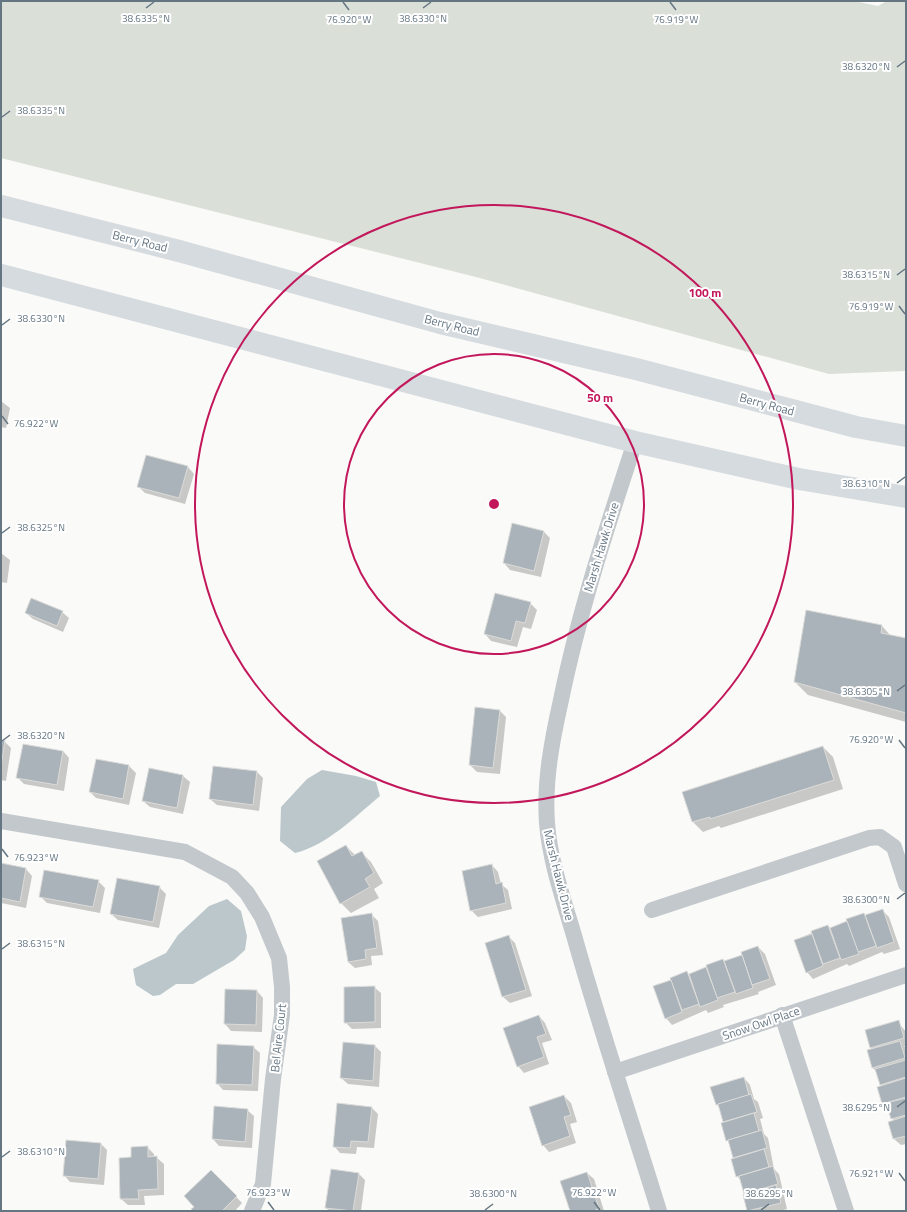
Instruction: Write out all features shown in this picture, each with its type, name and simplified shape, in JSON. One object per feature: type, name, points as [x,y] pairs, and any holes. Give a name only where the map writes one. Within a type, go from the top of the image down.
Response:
[{"type":"highway","name":"Berry Road","points":[[1,206],[180,251],[440,323],[636,369],[856,427],[906,436]]},
{"type":"highway","points":[[1,275],[635,442],[799,478],[906,497]]},
{"type":"street","name":"Marsh Hawk Drive","points":[[635,442],[597,556],[569,661],[552,740],[546,783],[547,824],[555,868],[597,1017],[616,1072],[659,1211]]},
{"type":"street","name":"Bel Aire Court","points":[[1,821],[185,852],[232,877],[247,893],[262,917],[279,958],[282,987],[282,1014],[273,1079],[263,1184],[252,1211]]},
{"type":"street","points":[[652,910],[861,841],[880,837],[894,847],[906,884]]},
{"type":"street","name":"Snow Owl Place","points":[[616,1072],[782,1015],[906,975]]},
{"type":"street","points":[[782,1015],[846,1211]]},
{"type":"shaded area","points":[[1,1],[854,1],[878,6],[887,1],[906,1],[906,371],[829,374],[476,277],[1,158]]},
{"type":"shaded area","points":[[322,770],[356,776],[376,782],[380,796],[351,821],[329,837],[318,844],[295,853],[280,841],[281,807],[307,779]]},
{"type":"shaded area","points":[[227,899],[241,911],[247,936],[245,950],[234,960],[193,984],[176,984],[160,995],[153,996],[136,985],[133,969],[166,953],[178,935],[209,906]]},
{"type":"building","points":[[146,455],[188,466],[179,498],[137,487]]},
{"type":"building","points":[[512,523],[544,531],[534,571],[503,563]]},
{"type":"building","points":[[495,593],[531,602],[525,623],[516,621],[511,641],[484,634]]},
{"type":"building","points":[[31,598],[63,611],[57,626],[25,613]]},
{"type":"building","points":[[806,610],[882,625],[881,633],[906,638],[906,713],[794,682]]},
{"type":"building","points":[[475,707],[500,710],[493,768],[469,765]]},
{"type":"building","points":[[1,740],[5,741],[1,766]]},
{"type":"building","points":[[23,744],[63,751],[57,785],[16,778]]},
{"type":"building","points":[[823,746],[834,780],[710,819],[710,817],[692,822],[682,792]]},
{"type":"building","points":[[96,759],[129,765],[123,799],[89,792]]},
{"type":"building","points":[[213,766],[257,771],[253,805],[209,799]]},
{"type":"building","points":[[149,768],[183,775],[177,808],[142,801]]},
{"type":"building","points":[[346,845],[352,856],[362,851],[374,873],[365,879],[370,887],[340,904],[317,861]]},
{"type":"building","points":[[1,863],[26,868],[20,902],[1,898]]},
{"type":"building","points":[[492,864],[496,884],[502,882],[506,903],[470,911],[462,871]]},
{"type":"building","points":[[44,870],[99,880],[93,907],[39,897]]},
{"type":"building","points":[[117,878],[160,886],[153,922],[110,914]]},
{"type":"building","points":[[883,909],[894,942],[877,948],[865,915]]},
{"type":"building","points":[[372,913],[377,948],[365,950],[366,959],[348,962],[341,918]]},
{"type":"building","points":[[864,913],[876,946],[858,952],[846,919]]},
{"type":"building","points":[[847,921],[859,954],[841,960],[830,928]]},
{"type":"building","points":[[828,925],[840,958],[823,964],[811,931]]},
{"type":"building","points":[[812,934],[823,966],[806,973],[794,940]]},
{"type":"building","points":[[509,935],[526,990],[502,997],[485,943]]},
{"type":"building","points":[[758,946],[770,979],[752,985],[741,952]]},
{"type":"building","points":[[742,955],[753,988],[736,994],[724,961]]},
{"type":"building","points":[[723,959],[735,992],[717,998],[706,965]]},
{"type":"building","points":[[706,967],[718,1000],[700,1007],[689,974]]},
{"type":"building","points":[[687,971],[699,1004],[682,1010],[670,978]]},
{"type":"building","points":[[671,980],[682,1012],[665,1019],[653,986]]},
{"type":"building","points":[[375,986],[375,1022],[344,1023],[344,987]]},
{"type":"building","points":[[225,989],[257,990],[256,1025],[224,1024]]},
{"type":"building","points":[[539,1015],[546,1034],[537,1037],[544,1057],[517,1067],[503,1028]]},
{"type":"building","points":[[899,1020],[904,1038],[870,1048],[865,1030]]},
{"type":"building","points":[[900,1041],[905,1058],[872,1068],[867,1050]]},
{"type":"building","points":[[343,1042],[375,1045],[373,1081],[340,1078]]},
{"type":"building","points":[[217,1044],[254,1046],[252,1085],[216,1084]]},
{"type":"building","points":[[906,1060],[906,1077],[880,1085],[875,1069]]},
{"type":"building","points":[[744,1077],[749,1095],[716,1105],[710,1087]]},
{"type":"building","points":[[906,1078],[906,1097],[882,1104],[877,1087]]},
{"type":"building","points":[[751,1094],[757,1112],[723,1122],[718,1104]]},
{"type":"building","points":[[564,1095],[571,1115],[564,1117],[570,1136],[542,1146],[529,1107]]},
{"type":"building","points":[[906,1098],[906,1115],[891,1119],[886,1103]]},
{"type":"building","points":[[337,1103],[372,1107],[368,1142],[351,1141],[350,1148],[333,1147]]},
{"type":"building","points":[[214,1106],[248,1109],[245,1142],[212,1139]]},
{"type":"building","points":[[754,1113],[759,1131],[726,1141],[721,1123]]},
{"type":"building","points":[[906,1116],[906,1136],[893,1139],[888,1122]]},
{"type":"building","points":[[762,1130],[767,1148],[733,1158],[728,1140]]},
{"type":"building","points":[[66,1140],[101,1143],[98,1179],[63,1176]]},
{"type":"building","points":[[148,1146],[148,1157],[157,1156],[158,1189],[138,1190],[139,1199],[120,1199],[119,1158],[131,1157],[131,1147]]},
{"type":"building","points":[[764,1149],[769,1167],[736,1177],[731,1159]]},
{"type":"building","points":[[773,1166],[778,1184],[744,1194],[739,1176]]},
{"type":"building","points":[[331,1169],[359,1173],[353,1211],[325,1208]]},
{"type":"building","points":[[211,1170],[237,1196],[222,1211],[193,1211],[191,1209],[194,1207],[184,1196]]},
{"type":"building","points":[[587,1172],[599,1208],[594,1211],[570,1211],[560,1181]]},
{"type":"building","points":[[776,1185],[781,1203],[747,1211],[743,1195]]}]
